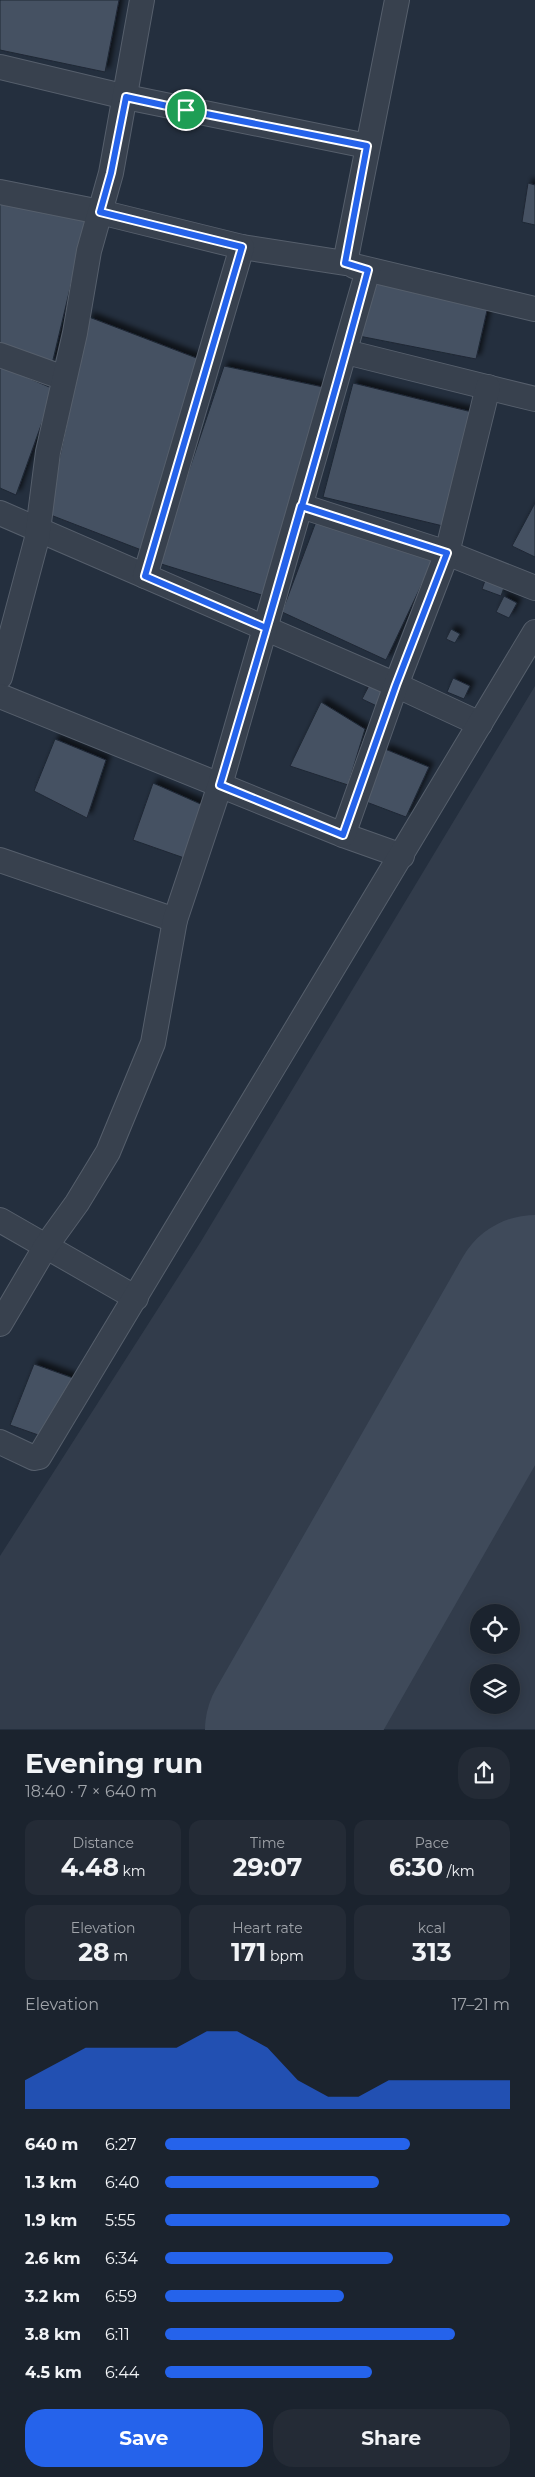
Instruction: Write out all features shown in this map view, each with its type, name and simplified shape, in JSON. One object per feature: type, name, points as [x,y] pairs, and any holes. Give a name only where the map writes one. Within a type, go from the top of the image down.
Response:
[{"type":"street","points":[[0,677],[38,529],[48,452],[89,251],[111,173],[142,0]]},
{"type":"street","points":[[345,263],[397,0]]},
{"type":"street","points":[[0,67],[126,97],[367,146]]},
{"type":"street","points":[[0,192],[100,212],[242,247],[345,263],[535,309]]},
{"type":"street","points":[[145,576],[242,247]]},
{"type":"street","points":[[0,1324],[46,1246],[77,1203],[108,1152],[153,1043],[175,920],[220,785],[346,352],[368,270]]},
{"type":"street","points":[[346,352],[535,400]]},
{"type":"street","points":[[0,355],[64,378]]},
{"type":"street","points":[[343,835],[396,685],[447,553],[488,387]]},
{"type":"street","points":[[301,506],[447,553],[535,588]]},
{"type":"street","points":[[0,513],[396,685],[480,724]]},
{"type":"street","points":[[0,1442],[34,1458],[39,1457],[535,632]]},
{"type":"street","points":[[0,696],[343,835],[402,856]]},
{"type":"street","points":[[0,860],[175,920]]},
{"type":"street","points":[[0,1220],[136,1298]]},
{"type":"shaded area","points":[[535,686],[535,1729],[0,1729],[0,1556],[200,1243]]},
{"type":"building","points":[[0,0],[119,0],[105,72],[0,50]]},
{"type":"building","points":[[528,183],[535,185],[535,225],[522,222]]},
{"type":"building","points":[[0,200],[87,217],[52,364],[0,343]]},
{"type":"building","points":[[372,279],[488,306],[476,359],[359,336]]},
{"type":"building","points":[[89,317],[199,359],[144,551],[48,514]]},
{"type":"building","points":[[0,366],[54,389],[16,495],[0,488]]},
{"type":"building","points":[[224,366],[323,387],[268,597],[158,563]]},
{"type":"building","points":[[353,383],[476,413],[443,526],[323,497]]},
{"type":"building","points":[[535,503],[535,557],[512,546]]},
{"type":"building","points":[[317,519],[437,552],[386,660],[282,612]]},
{"type":"building","points":[[487,575],[506,582],[501,596],[482,589]]},
{"type":"building","points":[[504,596],[517,603],[509,618],[496,612]]},
{"type":"building","points":[[451,629],[460,634],[455,643],[446,639]]},
{"type":"building","points":[[453,678],[470,686],[464,699],[447,692]]},
{"type":"building","points":[[372,680],[388,688],[379,707],[362,699]]},
{"type":"building","points":[[321,702],[365,729],[348,785],[290,766]]},
{"type":"building","points":[[55,739],[106,760],[87,818],[34,791]]},
{"type":"building","points":[[385,749],[429,767],[406,817],[361,800]]},
{"type":"building","points":[[153,783],[205,806],[190,860],[133,840]]},
{"type":"building","points":[[34,1364],[73,1378],[44,1437],[10,1425]]},
{"type":"runway","points":[[288,1730],[535,1298]]},
{"type":"route","points":[[186,110],[126,97],[111,173],[100,212],[242,247],[145,576],[266,628],[284,567],[301,506],[447,553],[396,685],[343,835],[220,785],[266,628],[301,506],[346,352],[368,270],[345,263],[367,146],[186,110]]}]
